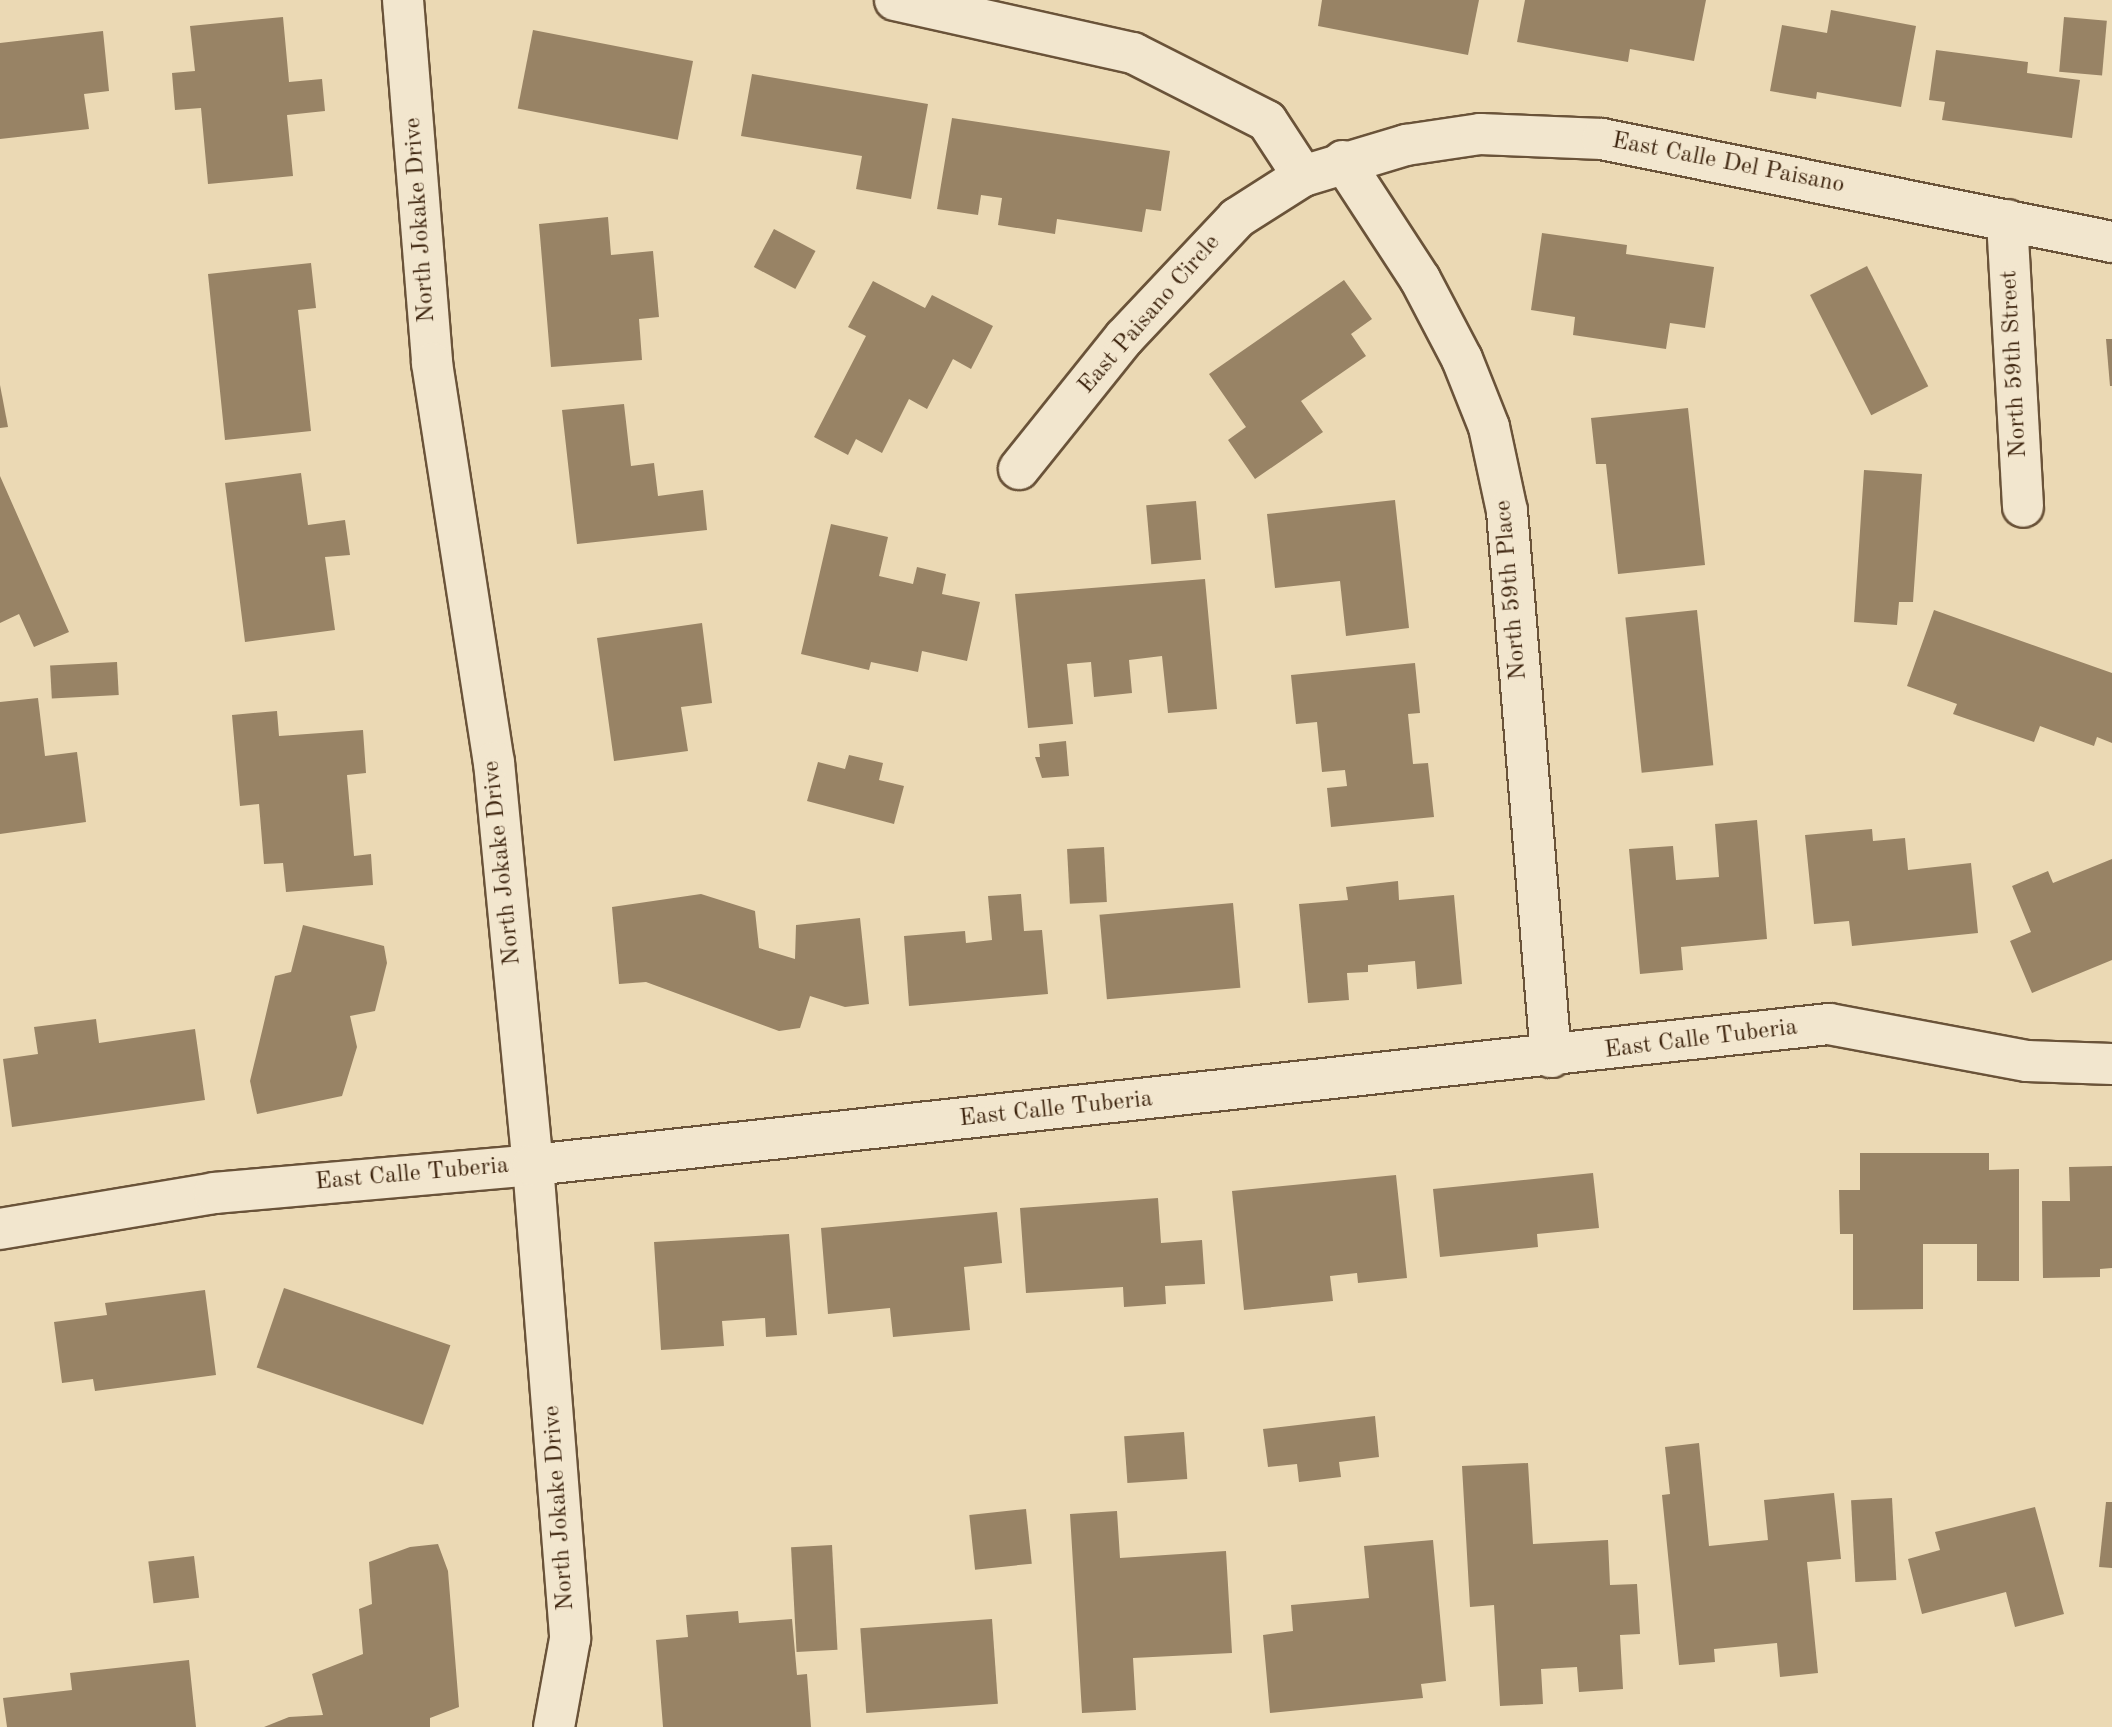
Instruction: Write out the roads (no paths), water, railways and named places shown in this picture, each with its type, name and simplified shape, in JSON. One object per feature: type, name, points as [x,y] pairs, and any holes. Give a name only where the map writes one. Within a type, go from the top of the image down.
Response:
[{"type":"street","name":"North Jokake Drive","points":[[403,0],[432,363],[494,762],[533,1165],[570,1639],[554,1727]]},
{"type":"street","points":[[895,0],[1133,53],[1267,121],[1303,176]]},
{"type":"street","name":"East Calle Del Paisano","points":[[1343,161],[1480,134],[1602,139],[2112,242]]},
{"type":"street","name":"East Paisano Circle","points":[[1019,469],[1198,255],[1237,218],[1303,176],[1343,161]]},
{"type":"street","name":"North 59th Place","points":[[1343,161],[1420,279],[1462,359],[1489,427],[1507,511],[1551,1057]]},
{"type":"street","name":"North 59th Street","points":[[2007,220],[2023,507]]},
{"type":"street","name":"East Calle Tuberia","points":[[0,1229],[214,1193],[533,1165],[1551,1057],[1829,1024],[2027,1061],[2112,1064]]}]
